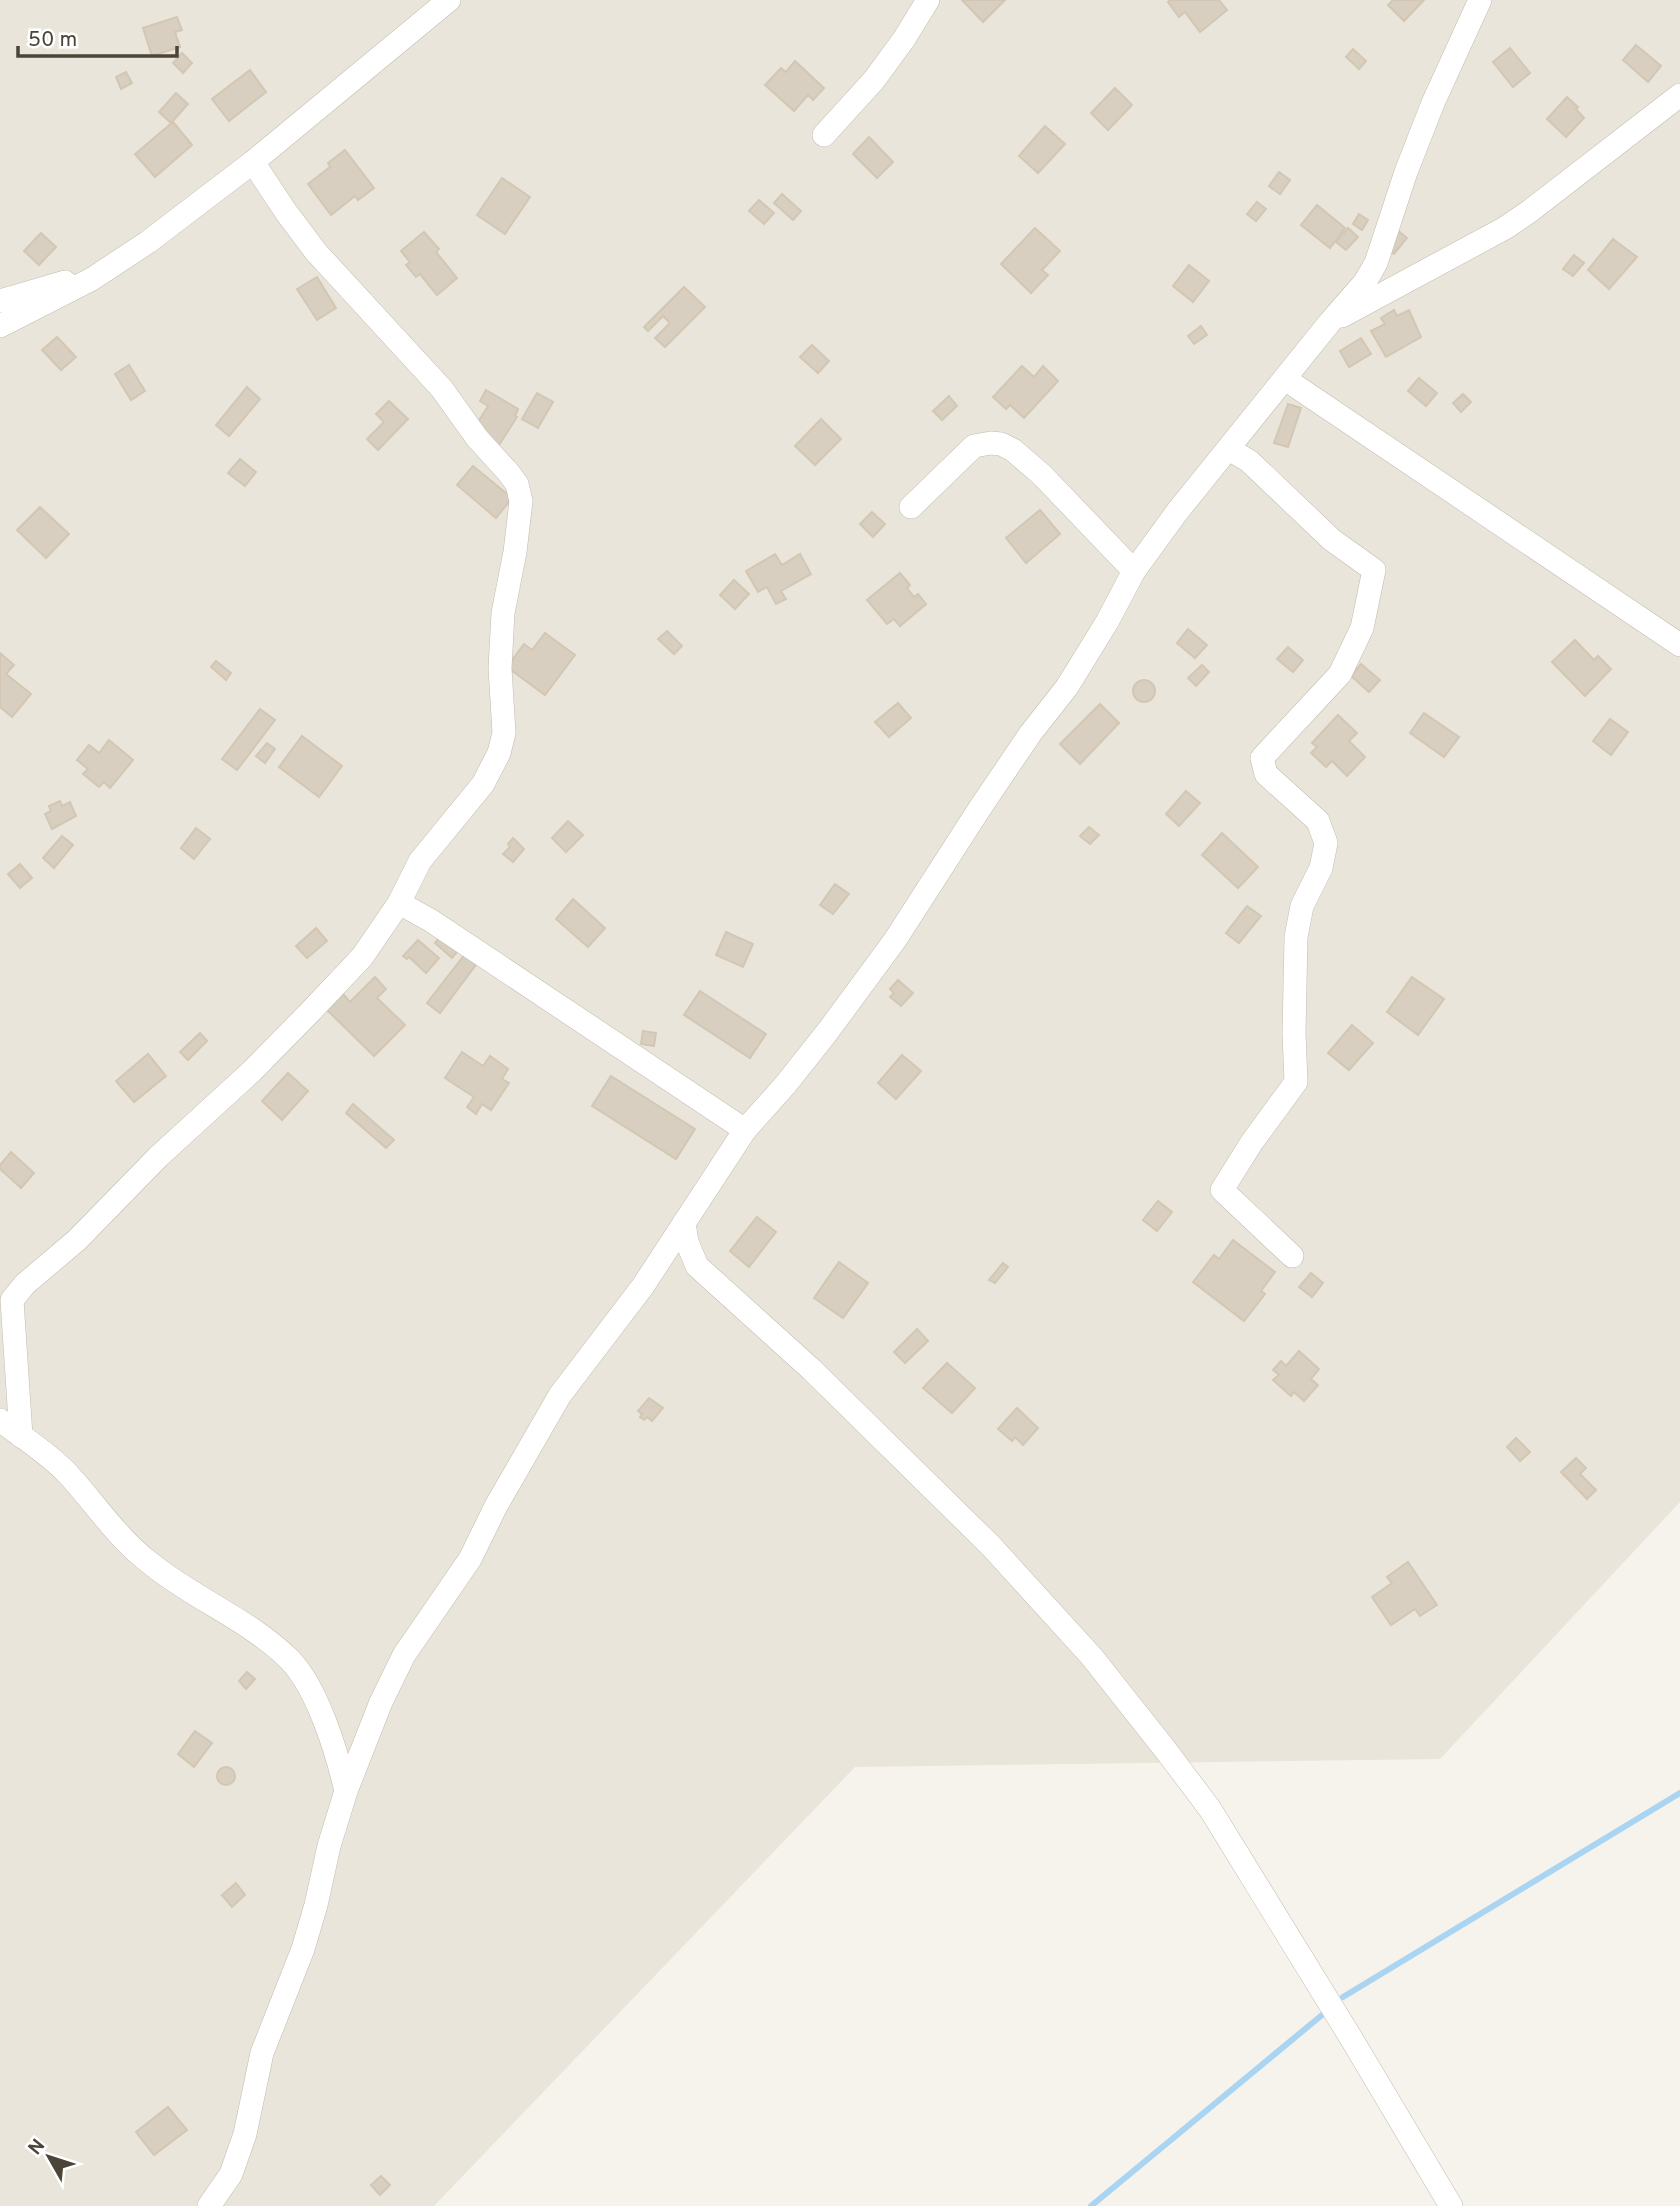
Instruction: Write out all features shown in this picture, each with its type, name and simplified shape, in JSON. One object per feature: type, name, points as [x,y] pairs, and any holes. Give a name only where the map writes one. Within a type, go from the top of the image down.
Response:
[{"type":"street","points":[[0,326],[92,279],[148,242],[253,162],[449,0]]},
{"type":"street","points":[[824,135],[874,80],[928,0]]},
{"type":"street","points":[[209,2206],[231,2174],[245,2134],[262,2053],[303,1949],[346,1791],[381,1702],[404,1655],[470,1559],[496,1506],[560,1395],[643,1286],[745,1130],[828,1031],[895,940],[1030,734],[1067,687],[1107,622],[1134,571],[1177,512],[1365,282],[1376,263],[1410,160],[1433,103],[1480,0]]},
{"type":"street","points":[[1330,322],[1505,228],[1680,95]]},
{"type":"street","points":[[21,1436],[12,1300],[25,1284],[76,1240],[158,1157],[252,1071],[362,957],[399,903],[419,861],[483,784],[499,753],[504,733],[500,668],[503,613],[515,552],[521,501],[516,484],[477,438],[442,389],[316,252],[253,162]]},
{"type":"street","points":[[0,302],[63,282],[92,279]]},
{"type":"street","points":[[1285,379],[1680,645]]},
{"type":"street","points":[[911,507],[974,446],[1002,444],[1042,475],[1134,571]]},
{"type":"street","points":[[1229,449],[1249,461],[1332,540],[1374,570],[1362,628],[1340,674],[1262,758],[1266,774],[1318,821],[1326,843],[1321,869],[1302,906],[1296,937],[1296,1082],[1252,1142],[1222,1190],[1292,1256]]},
{"type":"street","points":[[399,903],[430,920],[745,1130]]},
{"type":"street","points":[[684,1223],[687,1242],[697,1266],[811,1369],[991,1546],[1091,1657],[1164,1748],[1210,1809],[1352,2038],[1451,2206]]},
{"type":"street","points":[[0,1420],[66,1472],[111,1526],[149,1563],[260,1636],[290,1661],[310,1688],[339,1762],[346,1791]]},
{"type":"shaded area","points":[[0,0],[1680,0],[1680,1502],[1440,1759],[855,1767],[434,2206],[0,2206]]},
{"type":"building","points":[[962,0],[1005,0],[983,22]]},
{"type":"building","points":[[1219,0],[1227,10],[1200,32],[1185,12],[1179,17],[1168,2]]},
{"type":"building","points":[[1393,0],[1424,0],[1404,21],[1388,5]]},
{"type":"building","points":[[177,17],[182,30],[175,32],[180,47],[152,56],[143,28]]},
{"type":"building","points":[[1636,45],[1661,66],[1648,82],[1623,60]]},
{"type":"building","points":[[1510,48],[1530,73],[1513,87],[1493,62]]},
{"type":"building","points":[[1353,49],[1366,61],[1359,69],[1346,57]]},
{"type":"building","points":[[182,53],[192,63],[183,73],[173,63]]},
{"type":"building","points":[[795,61],[824,88],[813,100],[808,95],[794,111],[765,85],[781,68],[786,72]]},
{"type":"building","points":[[250,70],[266,92],[229,121],[212,99]]},
{"type":"building","points":[[126,72],[132,83],[121,89],[116,77]]},
{"type":"building","points":[[1115,88],[1132,105],[1108,130],[1091,113]]},
{"type":"building","points":[[176,93],[188,104],[171,123],[159,112]]},
{"type":"building","points":[[1567,97],[1578,107],[1576,109],[1584,118],[1566,137],[1547,119]]},
{"type":"building","points":[[173,122],[192,145],[155,177],[135,154]]},
{"type":"building","points":[[1045,126],[1065,144],[1038,173],[1019,156]]},
{"type":"building","points":[[869,137],[893,162],[877,178],[853,154]]},
{"type":"building","points":[[345,150],[374,188],[358,200],[355,196],[331,215],[308,184],[330,167],[328,163]]},
{"type":"building","points":[[1279,172],[1290,180],[1280,194],[1269,186]]},
{"type":"building","points":[[502,178],[530,197],[505,234],[477,215]]},
{"type":"building","points":[[782,194],[801,211],[793,220],[774,203]]},
{"type":"building","points":[[759,200],[774,213],[764,224],[749,211]]},
{"type":"building","points":[[1257,202],[1266,209],[1256,221],[1247,214]]},
{"type":"building","points":[[1317,205],[1345,228],[1330,248],[1301,225]]},
{"type":"building","points":[[1359,214],[1368,220],[1362,230],[1353,224]]},
{"type":"building","points":[[1035,228],[1060,251],[1042,270],[1048,275],[1031,293],[1001,264]]},
{"type":"building","points":[[1348,228],[1358,237],[1346,250],[1336,242]]},
{"type":"building","points":[[1397,230],[1407,238],[1394,254],[1385,248]]},
{"type":"building","points":[[424,232],[439,249],[436,252],[457,278],[437,295],[420,274],[416,277],[406,265],[410,262],[401,251]]},
{"type":"building","points":[[41,233],[56,247],[39,265],[24,251]]},
{"type":"building","points":[[1613,239],[1637,257],[1609,289],[1588,270]]},
{"type":"building","points":[[1574,255],[1584,263],[1573,276],[1563,269]]},
{"type":"building","points":[[1189,265],[1209,281],[1193,302],[1173,286]]},
{"type":"building","points":[[317,277],[336,308],[317,320],[297,289]]},
{"type":"building","points":[[684,287],[705,307],[665,347],[655,338],[670,323],[663,316],[648,331],[644,327]]},
{"type":"building","points":[[1394,310],[1397,316],[1409,310],[1421,337],[1386,357],[1371,331],[1385,324],[1381,318]]},
{"type":"building","points":[[1201,326],[1207,335],[1194,344],[1188,336]]},
{"type":"building","points":[[57,337],[76,357],[61,370],[42,350]]},
{"type":"building","points":[[1361,338],[1371,354],[1349,367],[1340,351]]},
{"type":"building","points":[[812,345],[829,361],[818,373],[800,357]]},
{"type":"building","points":[[129,365],[145,391],[131,400],[115,374]]},
{"type":"building","points":[[1022,366],[1034,377],[1043,366],[1058,381],[1024,418],[1010,405],[1006,409],[993,397]]},
{"type":"building","points":[[1419,378],[1437,393],[1426,406],[1408,391]]},
{"type":"building","points":[[247,387],[260,399],[229,436],[216,425]]},
{"type":"building","points":[[486,390],[518,409],[515,416],[517,417],[499,445],[473,430],[488,406],[480,401]]},
{"type":"building","points":[[537,393],[553,402],[538,428],[522,419]]},
{"type":"building","points":[[1463,394],[1471,402],[1461,412],[1453,403]]},
{"type":"building","points":[[949,396],[957,406],[942,420],[933,411]]},
{"type":"building","points":[[389,401],[408,419],[378,450],[367,439],[384,422],[376,414]]},
{"type":"building","points":[[1288,404],[1301,408],[1288,447],[1274,443]]},
{"type":"building","points":[[821,419],[841,439],[815,465],[795,446]]},
{"type":"building","points":[[240,459],[256,472],[245,486],[228,473]]},
{"type":"building","points":[[473,466],[512,498],[496,518],[457,485]]},
{"type":"building","points":[[40,507],[69,534],[46,558],[17,530]]},
{"type":"building","points":[[1040,510],[1060,534],[1026,563],[1006,538]]},
{"type":"building","points":[[872,512],[885,524],[873,537],[860,524]]},
{"type":"building","points":[[775,554],[782,565],[800,554],[811,574],[781,591],[786,599],[776,604],[767,587],[758,592],[746,571]]},
{"type":"building","points":[[900,573],[910,585],[907,588],[914,597],[918,594],[926,604],[900,626],[894,619],[887,624],[867,600]]},
{"type":"building","points":[[734,580],[749,594],[735,609],[720,595]]},
{"type":"building","points":[[1188,629],[1207,645],[1195,658],[1177,643]]},
{"type":"building","points":[[667,631],[682,646],[674,654],[658,639]]},
{"type":"building","points":[[545,633],[575,655],[545,695],[507,667],[524,644],[532,650]]},
{"type":"building","points":[[1575,640],[1594,660],[1598,656],[1611,669],[1585,696],[1552,662]]},
{"type":"building","points":[[1288,647],[1303,660],[1293,672],[1277,659]]},
{"type":"building","points":[[0,653],[14,665],[6,674],[31,694],[12,717],[0,707]]},
{"type":"building","points":[[216,661],[231,673],[226,680],[211,667]]},
{"type":"building","points":[[1361,664],[1380,680],[1369,692],[1351,676]]},
{"type":"building","points":[[1202,665],[1209,672],[1196,686],[1188,678]]},
{"type":"building","points":[[1144,680],[1154,687],[1155,691],[1148,701],[1144,702],[1134,695],[1133,691],[1140,681]]},
{"type":"building","points":[[898,703],[911,718],[889,737],[875,722]]},
{"type":"building","points":[[1100,704],[1119,723],[1080,764],[1060,744]]},
{"type":"building","points":[[260,709],[275,720],[237,770],[222,759]]},
{"type":"building","points":[[1424,713],[1459,737],[1444,757],[1410,733]]},
{"type":"building","points":[[1338,715],[1357,733],[1349,741],[1365,757],[1347,776],[1332,761],[1326,767],[1311,753],[1317,747],[1312,743]]},
{"type":"building","points":[[1610,719],[1628,732],[1611,755],[1593,741]]},
{"type":"building","points":[[302,736],[342,766],[319,797],[279,767]]},
{"type":"building","points":[[109,740],[133,760],[110,788],[104,782],[99,787],[83,774],[88,769],[77,760],[89,745],[99,753]]},
{"type":"building","points":[[267,743],[275,749],[265,763],[256,756]]},
{"type":"building","points":[[1186,791],[1200,803],[1179,826],[1166,814]]},
{"type":"building","points":[[60,801],[62,806],[70,802],[76,816],[52,829],[45,814],[51,811],[49,806]]},
{"type":"building","points":[[568,821],[583,835],[566,852],[552,838]]},
{"type":"building","points":[[1089,827],[1099,835],[1090,844],[1080,836]]},
{"type":"building","points":[[196,828],[210,839],[194,859],[181,848]]},
{"type":"building","points":[[1222,833],[1258,867],[1238,888],[1202,855]]},
{"type":"building","points":[[62,836],[73,845],[54,868],[43,858]]},
{"type":"building","points":[[513,838],[524,849],[513,862],[503,854],[510,847],[508,844]]},
{"type":"building","points":[[20,864],[32,878],[20,888],[8,874]]},
{"type":"building","points":[[835,884],[849,894],[833,914],[820,905]]},
{"type":"building","points":[[573,899],[605,928],[588,947],[556,919]]},
{"type":"building","points":[[1247,906],[1261,916],[1239,943],[1226,933]]},
{"type":"building","points":[[316,928],[327,941],[307,958],[296,946]]},
{"type":"building","points":[[445,931],[462,946],[452,958],[435,943]]},
{"type":"building","points":[[726,932],[753,944],[743,967],[716,955]]},
{"type":"building","points":[[418,940],[439,958],[426,973],[409,957],[407,959],[403,956]]},
{"type":"building","points":[[466,953],[478,962],[440,1013],[427,1003]]},
{"type":"building","points":[[375,977],[386,989],[377,998],[405,1025],[374,1056],[327,1010],[343,994],[350,1002]]},
{"type":"building","points":[[1412,977],[1444,999],[1418,1035],[1387,1012]]},
{"type":"building","points":[[898,980],[913,993],[901,1006],[890,997],[894,993],[890,989]]},
{"type":"building","points":[[700,991],[766,1034],[750,1058],[684,1015]]},
{"type":"building","points":[[1352,1025],[1373,1043],[1349,1070],[1328,1053]]},
{"type":"building","points":[[643,1031],[656,1033],[654,1046],[641,1044]]},
{"type":"building","points":[[200,1033],[207,1041],[188,1060],[180,1052]]},
{"type":"building","points":[[462,1052],[483,1066],[490,1056],[508,1069],[502,1079],[509,1083],[491,1110],[482,1104],[476,1114],[467,1107],[474,1097],[445,1078]]},
{"type":"building","points":[[148,1054],[166,1076],[134,1102],[116,1081]]},
{"type":"building","points":[[902,1055],[921,1071],[896,1099],[878,1083]]},
{"type":"building","points":[[288,1073],[308,1091],[282,1120],[262,1101]]},
{"type":"building","points":[[611,1076],[695,1129],[676,1159],[592,1106]]},
{"type":"building","points":[[353,1104],[394,1140],[386,1148],[346,1113]]},
{"type":"building","points":[[11,1152],[34,1173],[21,1188],[0,1169],[0,1165]]},
{"type":"building","points":[[1158,1201],[1172,1212],[1157,1231],[1143,1220]]},
{"type":"building","points":[[757,1217],[776,1232],[749,1267],[730,1251]]},
{"type":"building","points":[[1233,1240],[1275,1272],[1261,1291],[1265,1294],[1244,1321],[1193,1282],[1214,1255],[1219,1259]]},
{"type":"building","points":[[839,1262],[868,1283],[843,1318],[814,1298]]},
{"type":"building","points":[[1003,1263],[1008,1267],[995,1283],[989,1280]]},
{"type":"building","points":[[1311,1273],[1323,1283],[1312,1297],[1299,1287]]},
{"type":"building","points":[[917,1329],[928,1341],[905,1363],[894,1352]]},
{"type":"building","points":[[1299,1351],[1319,1369],[1311,1379],[1318,1385],[1304,1401],[1294,1392],[1291,1396],[1273,1380],[1279,1375],[1273,1370],[1281,1361],[1286,1366]]},
{"type":"building","points":[[947,1363],[975,1388],[952,1413],[923,1388]]},
{"type":"building","points":[[649,1398],[663,1408],[652,1421],[647,1417],[644,1420],[638,1411]]},
{"type":"building","points":[[1017,1408],[1038,1428],[1023,1445],[1015,1437],[1012,1441],[998,1429]]},
{"type":"building","points":[[1516,1438],[1530,1452],[1520,1461],[1507,1447]]},
{"type":"building","points":[[1576,1458],[1586,1468],[1580,1474],[1596,1490],[1587,1499],[1561,1472]]},
{"type":"building","points":[[1408,1562],[1437,1605],[1420,1616],[1415,1609],[1391,1625],[1372,1597],[1392,1583],[1387,1577]]},
{"type":"building","points":[[247,1672],[255,1679],[246,1689],[239,1681]]},
{"type":"building","points":[[195,1731],[212,1743],[194,1767],[178,1754]]},
{"type":"building","points":[[226,1767],[232,1770],[235,1776],[232,1782],[226,1785],[220,1782],[217,1776],[220,1770]]},
{"type":"building","points":[[236,1883],[245,1895],[232,1907],[222,1895]]},
{"type":"building","points":[[168,2107],[187,2130],[154,2155],[136,2132]]},
{"type":"building","points":[[381,2176],[390,2185],[380,2195],[371,2185]]},
{"type":"waterway","points":[[1343,1997],[1680,1793]]},
{"type":"waterway","points":[[1091,2206],[1322,2015]]}]
